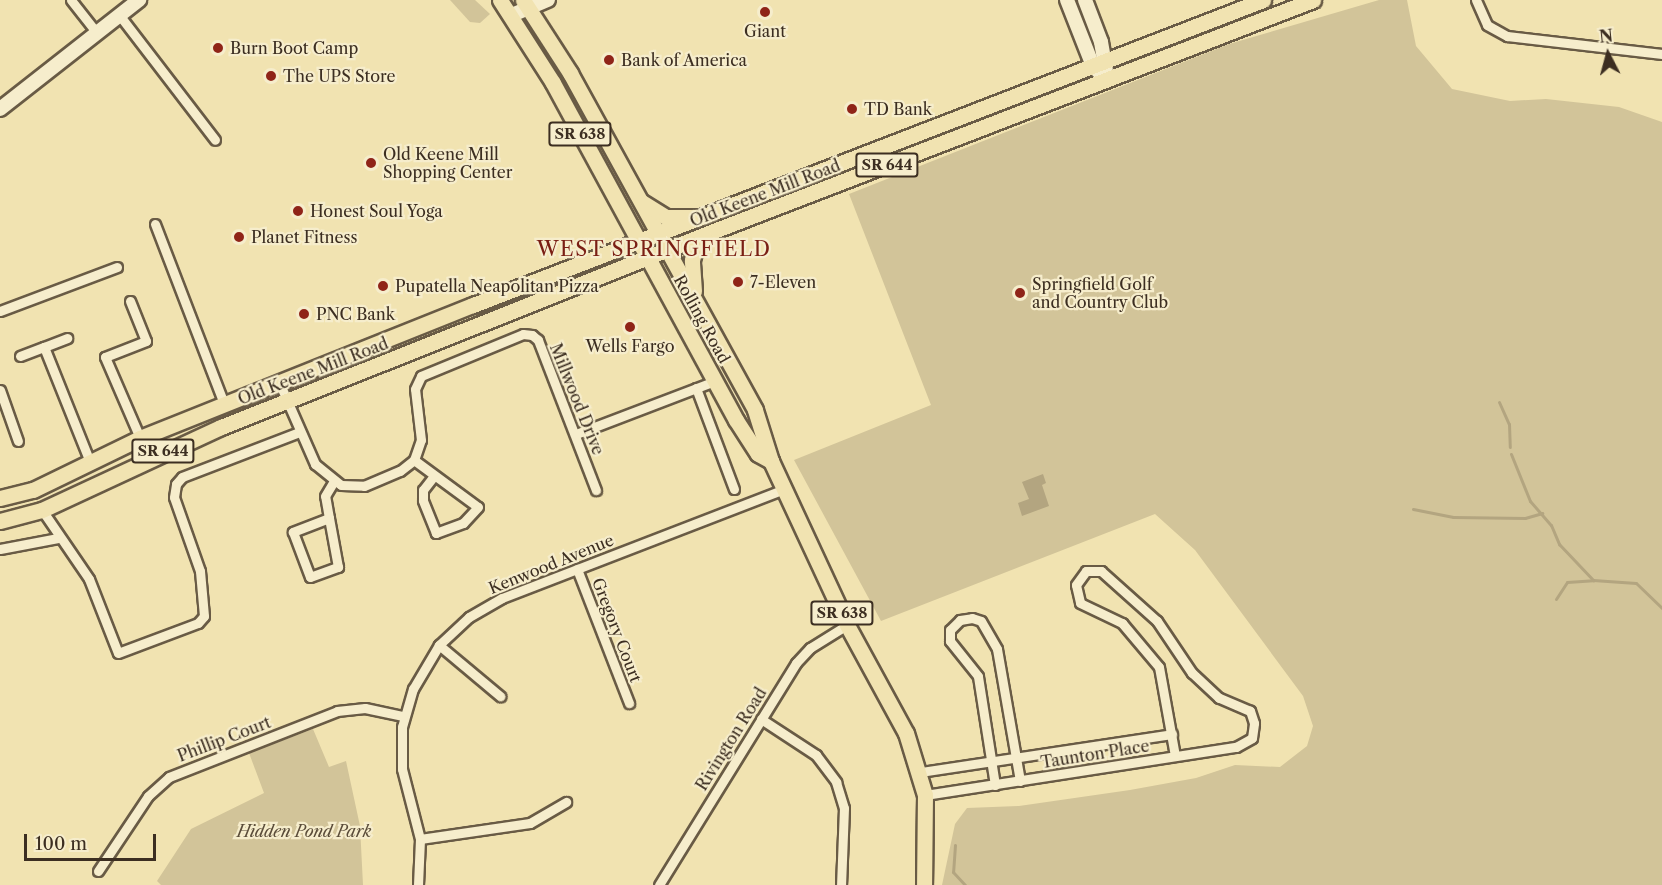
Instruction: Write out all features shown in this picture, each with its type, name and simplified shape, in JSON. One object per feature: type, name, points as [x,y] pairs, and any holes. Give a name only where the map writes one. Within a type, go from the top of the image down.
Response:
[{"type":"main road","name":"Rolling Road","points":[[500,0],[512,15],[715,381],[758,454],[771,461]]},
{"type":"main road","name":"Old Keene Mill Road","points":[[0,498],[33,490],[140,438],[279,382],[717,214],[1263,0]]},
{"type":"main road","name":"Old Keene Mill Road","points":[[0,521],[42,510],[147,458],[287,400],[648,259],[716,230],[1313,0]]},
{"type":"main road","name":"Rolling Road","points":[[526,4],[668,250],[755,410],[771,461],[847,624],[906,733],[921,772],[925,795],[924,885]]},
{"type":"main road","points":[[637,198],[654,212],[670,218],[717,214]]},
{"type":"main road","points":[[696,303],[691,270],[694,248],[716,230]]},
{"type":"street","points":[[70,0],[97,33]]},
{"type":"street","points":[[0,109],[139,0]]},
{"type":"street","points":[[512,15],[526,4],[548,0]]},
{"type":"street","points":[[1067,0],[1106,79]]},
{"type":"street","points":[[1085,0],[1100,63]]},
{"type":"street","points":[[1476,0],[1487,25],[1508,36],[1662,54]]},
{"type":"street","points":[[120,16],[215,140]]},
{"type":"street","points":[[155,225],[224,404]]},
{"type":"street","points":[[0,311],[117,267]]},
{"type":"street","points":[[130,301],[146,341],[105,357],[140,438]]},
{"type":"street","name":"Millwood Drive","points":[[414,460],[421,440],[415,389],[421,376],[523,334],[538,340],[596,490]]},
{"type":"street","points":[[20,356],[67,338]]},
{"type":"street","points":[[44,347],[90,462]]},
{"type":"street","points":[[576,434],[715,381]]},
{"type":"street","points":[[279,382],[315,464],[334,481],[364,486],[400,471],[414,460],[478,507],[463,523],[436,533],[423,500],[423,490],[434,476]]},
{"type":"street","points":[[696,388],[734,489]]},
{"type":"street","points":[[0,390],[18,441]]},
{"type":"street","points":[[42,510],[58,538],[90,579],[118,653],[198,623],[205,608],[200,571],[174,497],[176,484],[182,477],[299,432]]},
{"type":"street","points":[[329,518],[293,532],[310,577],[338,567],[325,496],[334,481]]},
{"type":"street","name":"Kenwood Avenue","points":[[418,885],[420,838],[402,770],[403,716],[418,677],[440,645],[457,627],[485,607],[784,489]]},
{"type":"street","points":[[0,549],[58,538]]},
{"type":"street","name":"Gregory Court","points":[[577,569],[629,703]]},
{"type":"street","name":"Taunton Place","points":[[921,772],[1172,734],[1159,667],[1122,623],[1080,603],[1076,585],[1086,571],[1101,571],[1157,621],[1192,673],[1219,698],[1250,711],[1254,723],[1252,738],[1236,747],[925,795]]},
{"type":"street","points":[[995,785],[978,676],[950,641],[950,630],[960,620],[972,618],[981,621],[997,649],[1020,781]]},
{"type":"street","name":"Rivington Road","points":[[659,885],[802,656],[847,624]]},
{"type":"street","points":[[440,645],[500,696]]},
{"type":"street","name":"Phillip Court","points":[[98,871],[148,796],[168,777],[337,711],[365,708],[403,716]]},
{"type":"street","points":[[761,719],[816,755],[836,782],[844,816],[841,885]]},
{"type":"street","points":[[1172,734],[1175,756]]},
{"type":"street","points":[[420,838],[530,823],[566,802]]},
{"type":"green space","points":[[450,0],[475,0],[490,14],[480,23],[470,22]]},
{"type":"green space","points":[[1379,0],[1407,0],[1416,46],[1452,89],[1510,101],[1546,99],[1619,107],[1662,122],[1662,885],[942,885],[955,824],[967,808],[1019,806],[1130,790],[1196,778],[1235,765],[1280,767],[1307,746],[1313,726],[1303,696],[1195,550],[1155,514],[881,621],[794,460],[931,405],[849,194],[1229,44]]},
{"type":"green space","name":"Hidden Pond Park","points":[[313,729],[329,767],[346,761],[360,826],[363,885],[161,885],[157,881],[191,829],[264,793],[249,753]]},
{"type":"shaded area","points":[[1043,474],[1046,483],[1042,485],[1049,506],[1022,516],[1018,503],[1029,499],[1022,482]]},
{"type":"waterway","points":[[1499,402],[1509,424],[1510,447]]},
{"type":"waterway","points":[[1511,454],[1530,501],[1551,525],[1559,544],[1593,580],[1636,583],[1662,608]]},
{"type":"waterway","points":[[1413,509],[1453,517],[1525,518],[1542,513]]},
{"type":"waterway","points":[[1556,599],[1567,582],[1593,580]]},
{"type":"waterway","points":[[955,845],[953,872],[965,885]]},
{"type":"place","name":"Giant","points":[[765,12]]},
{"type":"place","name":"Burn Boot Camp","points":[[218,48]]},
{"type":"place","name":"Bank of America","points":[[609,60]]},
{"type":"place","name":"The UPS Store","points":[[271,76]]},
{"type":"place","name":"TD Bank","points":[[852,109]]},
{"type":"place","name":"Old Keene Mill Shopping Center","points":[[371,163]]},
{"type":"place","name":"Honest Soul Yoga","points":[[298,211]]},
{"type":"place","name":"Planet Fitness","points":[[239,237]]},
{"type":"place","name":"7-Eleven","points":[[738,282]]},
{"type":"place","name":"Pupatella Neapolitan Pizza","points":[[383,286]]},
{"type":"place","name":"Springfield Golf and Country Club","points":[[1020,293]]},
{"type":"place","name":"PNC Bank","points":[[304,314]]},
{"type":"place","name":"Wells Fargo","points":[[630,327]]},
{"type":"district","name":"WEST SPRINGFIELD","points":[[654,249]]}]
